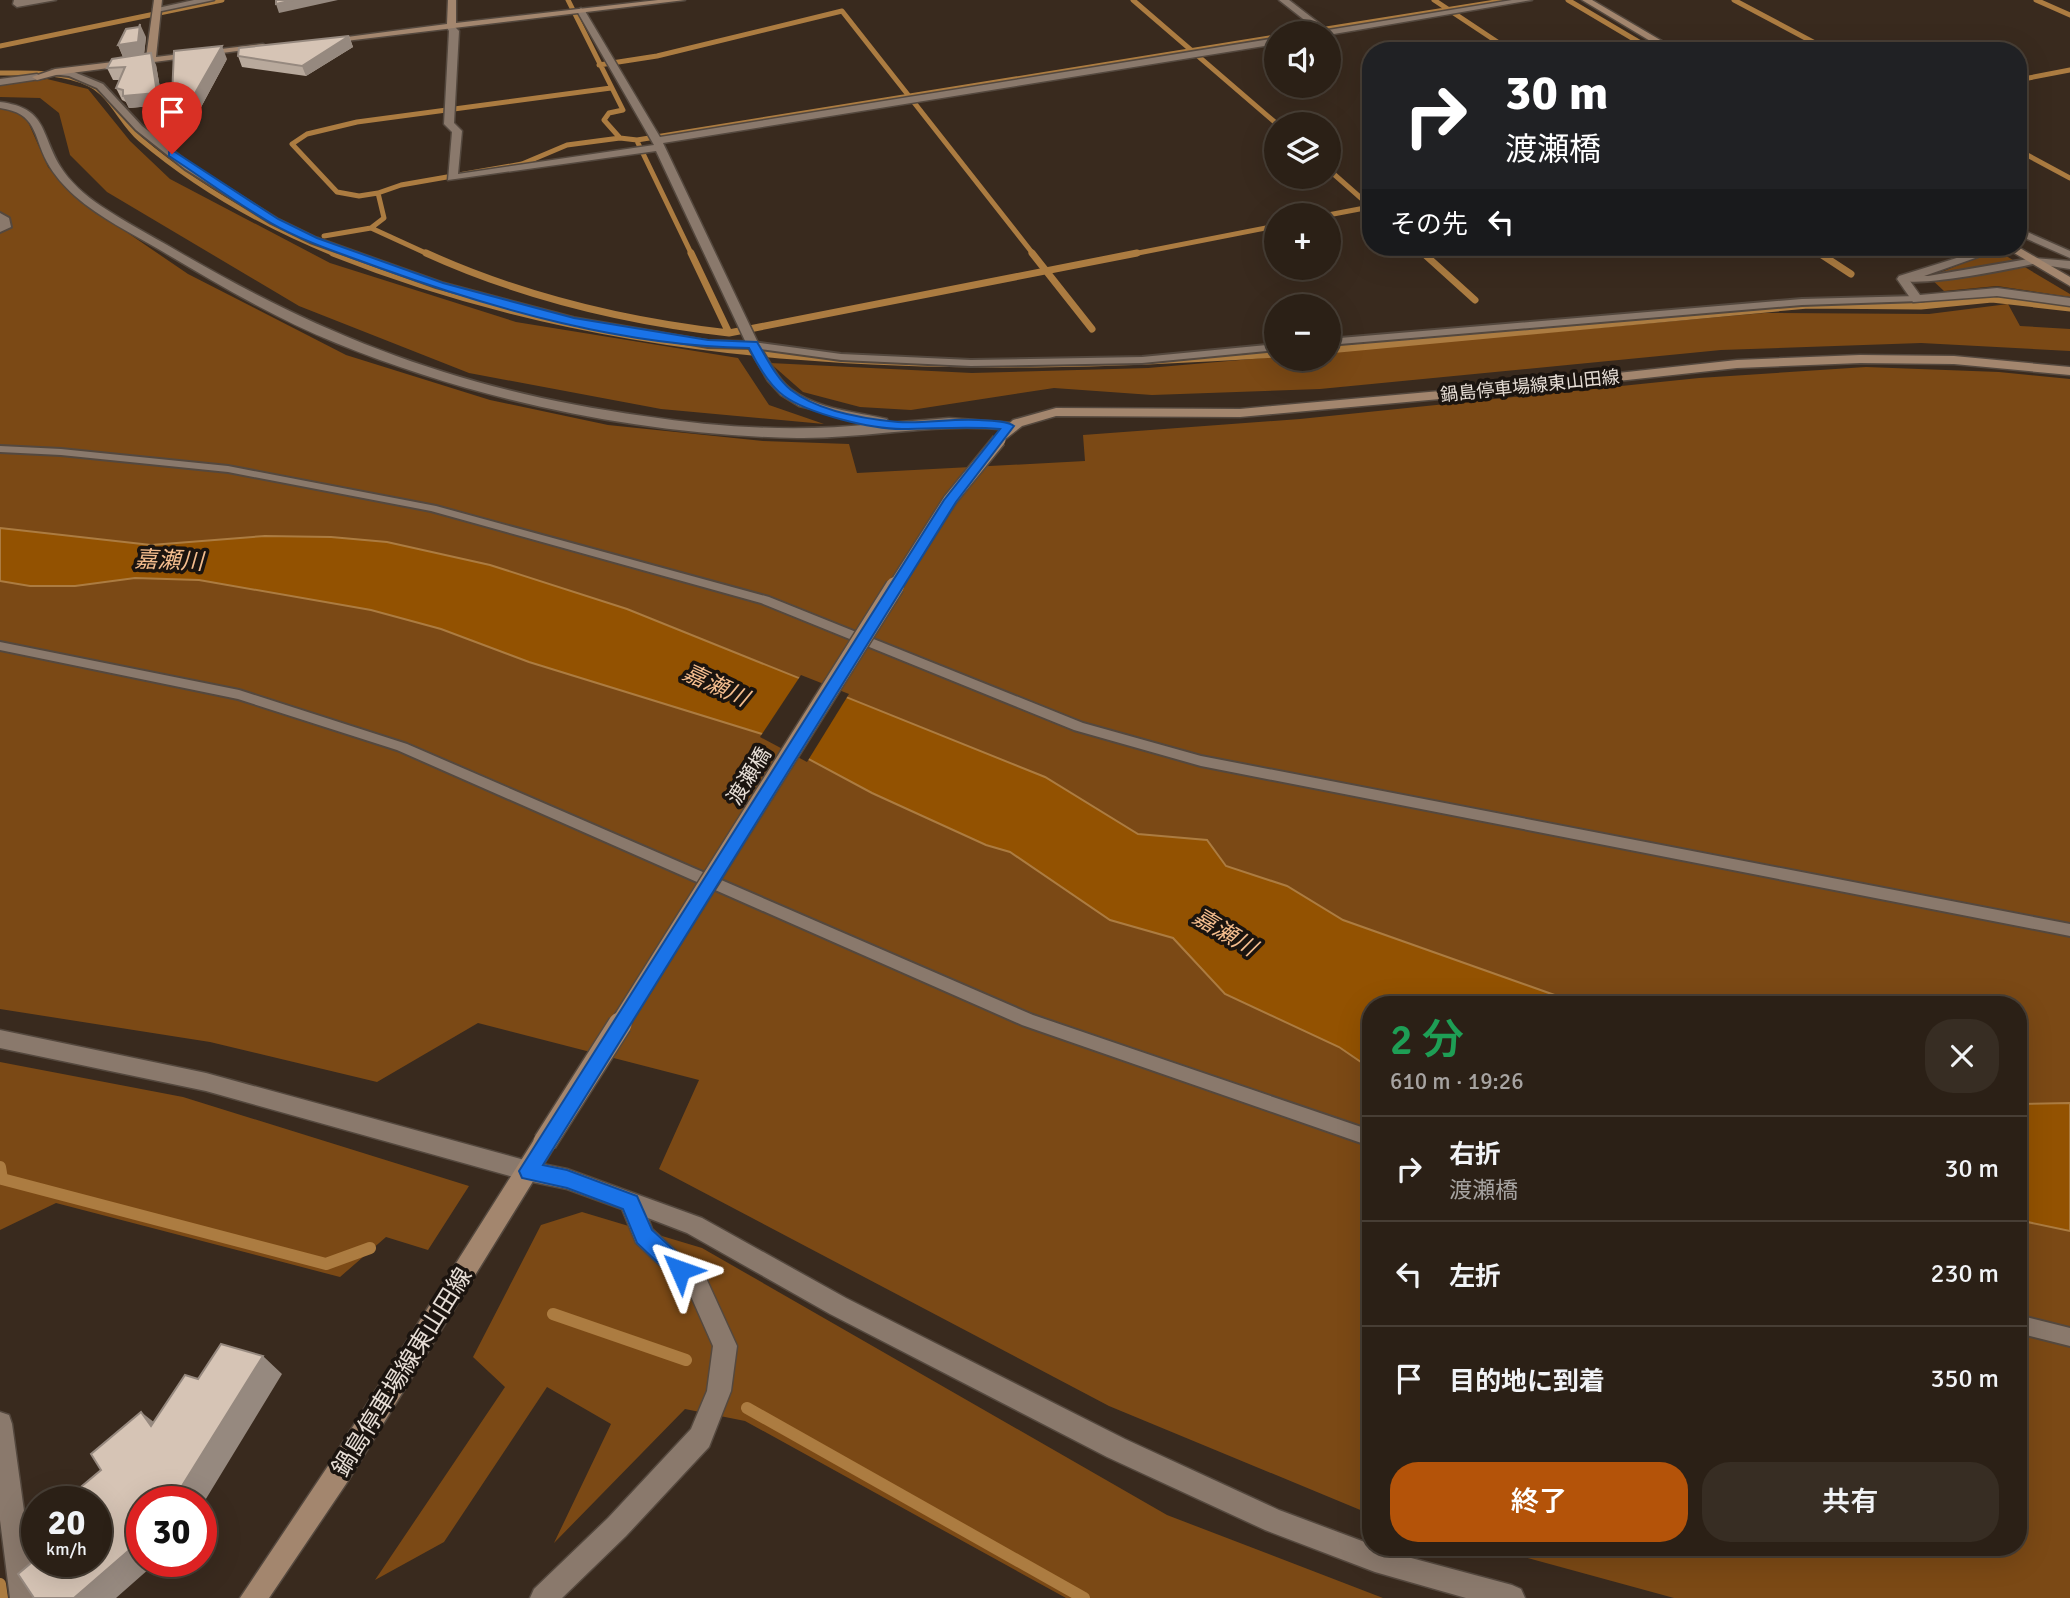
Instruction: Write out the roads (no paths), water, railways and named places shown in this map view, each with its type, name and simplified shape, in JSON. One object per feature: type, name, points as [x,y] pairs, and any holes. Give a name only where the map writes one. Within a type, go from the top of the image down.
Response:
[{"type":"main road","points":[[451,26],[452,0]]},
{"type":"main road","points":[[320,41],[681,0]]},
{"type":"main road","points":[[1587,0],[1659,42]]},
{"type":"main road","points":[[151,60],[157,9]]},
{"type":"main road","points":[[37,77],[55,72],[279,46]]},
{"type":"main road","points":[[2025,256],[2070,282]]},
{"type":"main road","name":"鍋島停車場線東山田線","points":[[1004,433],[1027,418],[1056,412],[1240,413],[1507,389],[1737,364],[1860,359],[1954,360],[2070,372]]},
{"type":"main road","name":"渡瀬橋","points":[[545,1142],[950,500],[1004,433]]},
{"type":"main road","name":"鍋島停車場線東山田線","points":[[253,1598],[337,1475],[545,1142]]},
{"type":"street","points":[[18,0],[18,4],[52,0]]},
{"type":"street","points":[[157,9],[210,0]]},
{"type":"street","points":[[1283,0],[1311,21]]},
{"type":"street","points":[[1341,28],[1528,0]]},
{"type":"street","points":[[580,11],[655,143],[762,362],[786,392],[804,403],[842,415],[899,426]]},
{"type":"street","points":[[451,26],[454,31],[449,124],[457,131],[453,175],[636,151],[655,143],[1264,43]]},
{"type":"street","points":[[0,82],[37,77]]},
{"type":"street","points":[[0,105],[18,106],[34,118],[56,168],[74,189],[97,208],[292,319],[412,369],[523,401],[625,419],[774,434],[827,434],[899,426],[971,423],[1004,433]]},
{"type":"street","points":[[2027,235],[2070,255]]},
{"type":"street","points":[[1971,256],[1903,279],[1917,299],[1997,292],[2070,302]]},
{"type":"street","points":[[2034,261],[2070,265]]},
{"type":"street","points":[[0,1040],[206,1082],[528,1171],[567,1179],[694,1225],[838,1306],[1092,1436],[1274,1521],[1362,1554]]},
{"type":"street","points":[[543,1598],[617,1527],[700,1438],[719,1391],[725,1346],[698,1286],[644,1236],[630,1202]]},
{"type":"street","points":[[0,1424],[23,1598]]},
{"type":"street","points":[[1366,1556],[1512,1598]]},
{"type":"lane","points":[[55,72],[100,86],[139,128],[188,167],[274,221],[313,240],[439,285],[573,321],[708,344],[749,334],[841,357],[971,363],[1142,360],[1264,348]]},
{"type":"lane","points":[[0,216],[6,220],[5,227],[0,229]]},
{"type":"lane","points":[[1903,279],[1927,279],[2034,261]]},
{"type":"lane","points":[[1341,341],[1802,302],[1917,299]]},
{"type":"lane","points":[[0,449],[61,452],[228,469],[432,508],[765,600],[1079,727],[1201,761],[2070,930]]},
{"type":"lane","points":[[0,646],[239,695],[402,747],[1028,1020],[1362,1135]]},
{"type":"lane","points":[[2027,1326],[2070,1337]]},
{"type":"water","name":"嘉瀬川","points":[[0,528],[151,545],[265,536],[331,537],[387,542],[490,565],[627,609],[1045,777],[1138,834],[1207,840],[1226,866],[1287,886],[1343,920],[1557,996],[1362,996],[1361,1062],[1339,1047],[1225,994],[1173,938],[1110,920],[1010,852],[986,845],[872,793],[762,734],[529,662],[441,629],[371,610],[199,580],[135,578],[75,586],[30,586],[0,581]]},
{"type":"water","points":[[2070,1103],[2070,1231],[2027,1222],[2027,1104]]},
{"type":"waterway","points":[[0,46],[222,0]]},
{"type":"waterway","points":[[568,0],[600,65]]},
{"type":"waterway","points":[[1133,0],[1192,51]]},
{"type":"waterway","points":[[1434,0],[1448,10]]},
{"type":"waterway","points":[[1448,10],[1508,0]]},
{"type":"waterway","points":[[1568,0],[1639,42]]},
{"type":"waterway","points":[[1734,0],[1813,42]]},
{"type":"waterway","points":[[2036,0],[2070,15]]},
{"type":"waterway","points":[[1341,27],[1448,10]]},
{"type":"waterway","points":[[1448,10],[1497,42]]},
{"type":"waterway","points":[[600,65],[657,56],[842,11],[909,96]]},
{"type":"waterway","points":[[1192,51],[1264,39]]},
{"type":"waterway","points":[[909,96],[1192,51]]},
{"type":"waterway","points":[[1192,51],[1264,113]]},
{"type":"waterway","points":[[600,65],[623,110],[609,113],[604,120],[620,138]]},
{"type":"waterway","points":[[2027,78],[2070,70]]},
{"type":"waterway","points":[[0,73],[57,75],[89,84],[104,95],[140,139],[185,174],[259,219],[337,255]]},
{"type":"waterway","points":[[378,193],[359,196],[337,192],[292,144],[307,134],[357,122],[611,88]]},
{"type":"waterway","points":[[620,138],[637,140],[909,96]]},
{"type":"waterway","points":[[909,96],[1034,255]]},
{"type":"waterway","points":[[378,193],[401,185],[522,164],[567,145],[620,138]]},
{"type":"waterway","points":[[637,141],[692,255]]},
{"type":"waterway","points":[[2027,155],[2070,178]]},
{"type":"waterway","points":[[1341,180],[1362,199]]},
{"type":"waterway","points":[[371,228],[384,218],[378,193]]},
{"type":"waterway","points":[[1341,213],[1362,209]]},
{"type":"waterway","points":[[324,236],[371,228]]},
{"type":"waterway","points":[[371,228],[430,255]]},
{"type":"waterway","points":[[1128,255],[1264,228]]},
{"type":"waterway","points":[[333,253],[447,293],[562,322],[679,343],[798,356],[917,363],[1037,364],[1264,355]]},
{"type":"waterway","points":[[426,253],[499,282],[574,305],[651,322],[729,333]]},
{"type":"waterway","points":[[691,253],[729,333]]},
{"type":"waterway","points":[[1032,253],[1046,271]]},
{"type":"waterway","points":[[1046,271],[1137,253]]},
{"type":"waterway","points":[[1426,256],[1475,300]]},
{"type":"waterway","points":[[1824,256],[1851,274]]},
{"type":"waterway","points":[[729,333],[1046,271]]},
{"type":"waterway","points":[[1046,271],[1092,329]]},
{"type":"waterway","points":[[1341,349],[1808,305],[1921,306],[1992,299],[2070,308]]},
{"type":"waterway","points":[[0,1167],[2,1179],[326,1264],[370,1248]]},
{"type":"waterway","points":[[553,1314],[686,1360]]},
{"type":"waterway","points":[[747,1408],[1084,1598]]},
{"type":"waterway","points":[[0,1584],[2,1598]]}]
